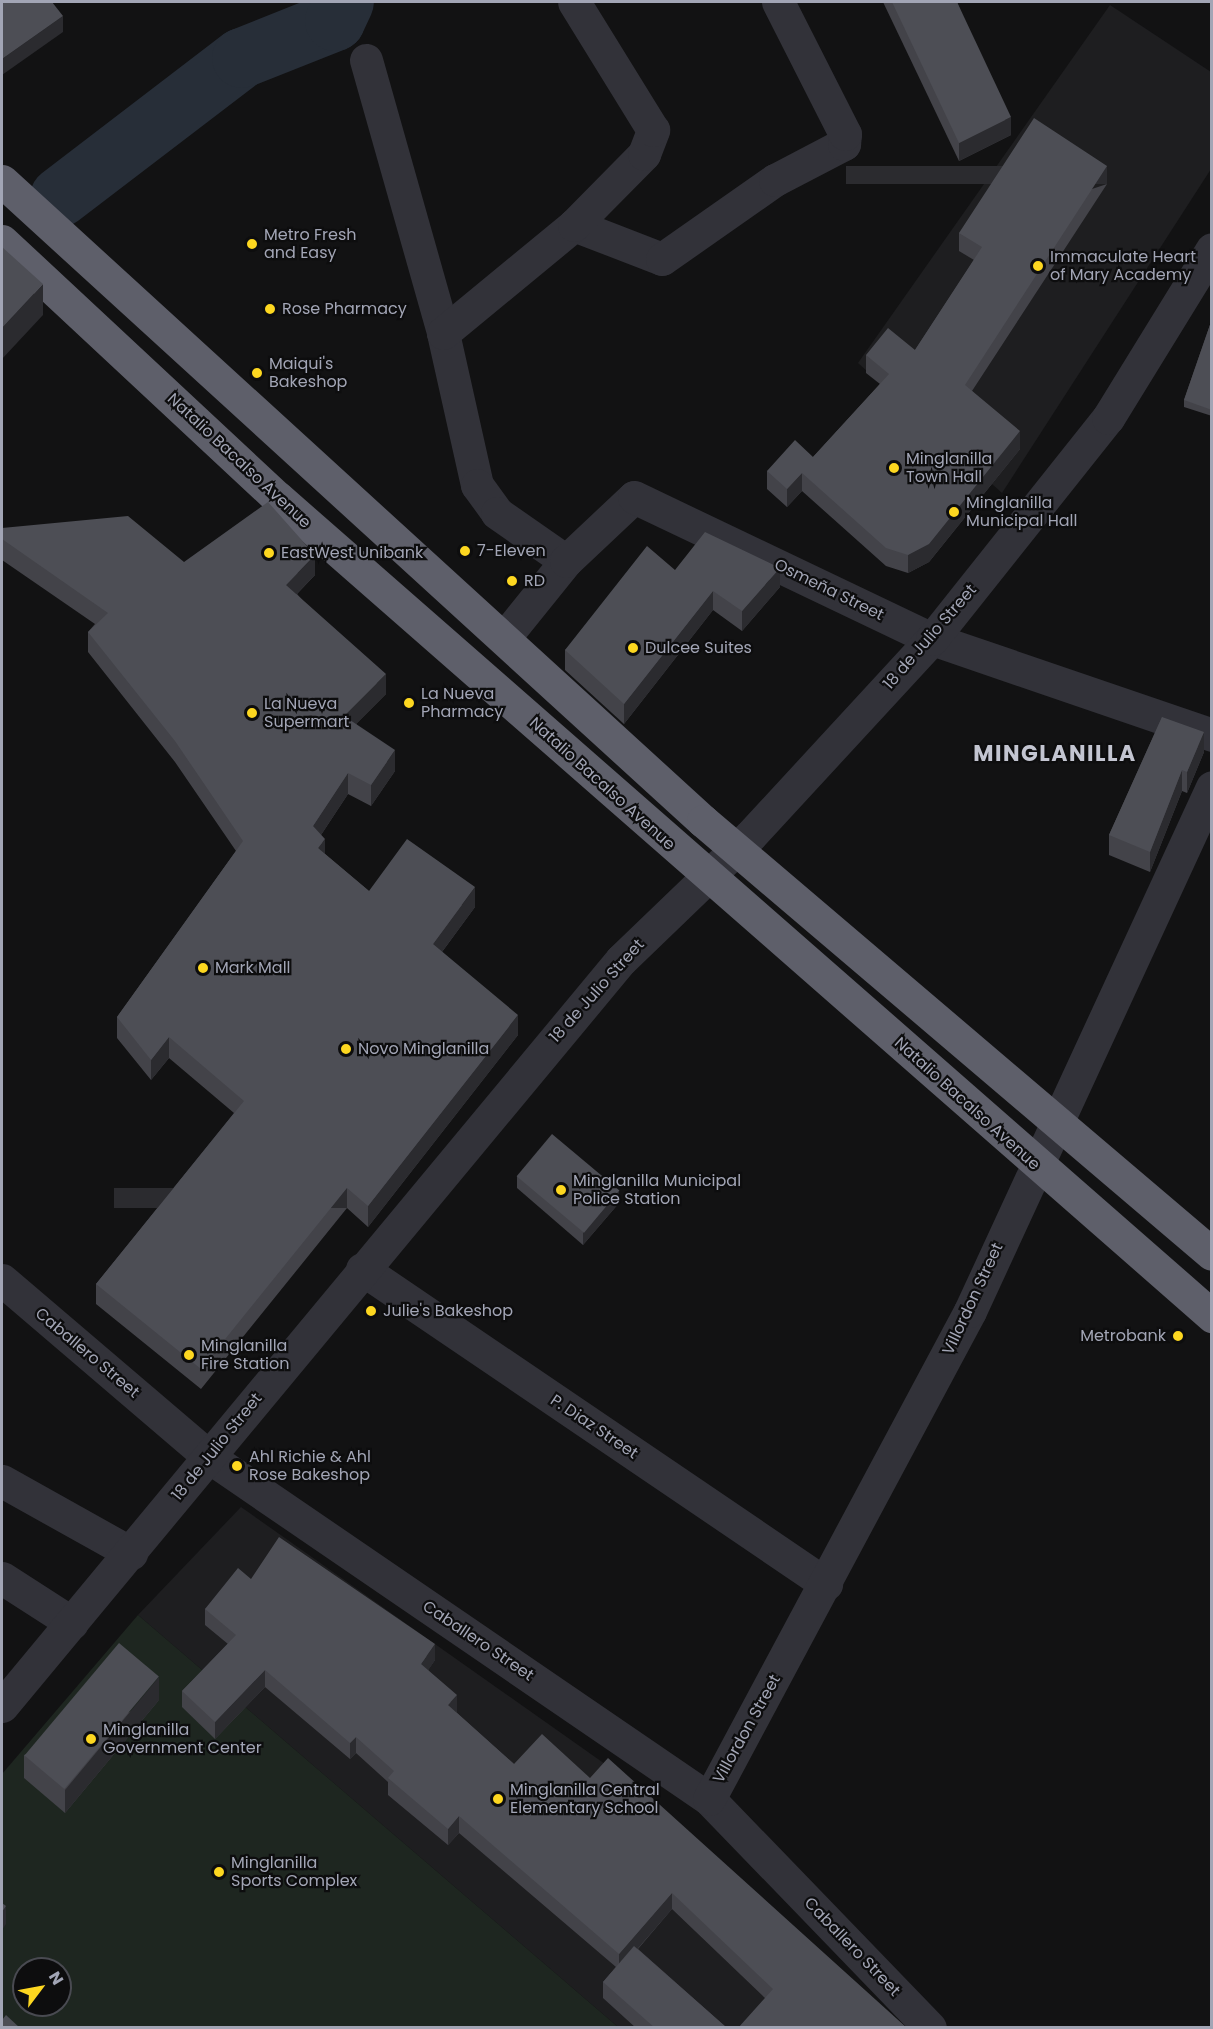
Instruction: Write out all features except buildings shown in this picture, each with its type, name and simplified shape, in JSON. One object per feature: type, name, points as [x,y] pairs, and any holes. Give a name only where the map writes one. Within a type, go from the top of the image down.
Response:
[{"type":"highway","points":[[2,181],[736,850],[1212,1254]]},
{"type":"highway","name":"Natalio Bacalso Avenue","points":[[2,241],[278,498],[1034,1164],[1212,1316]]},
{"type":"street","points":[[443,333],[574,225],[644,154],[653,130],[574,2]]},
{"type":"street","points":[[574,225],[662,259],[775,180],[844,144],[845,134],[778,2]]},
{"type":"street","points":[[366,60],[443,333],[477,485],[496,513],[566,561]]},
{"type":"street","name":"18 de Julio Street","points":[[2,1706],[131,1553],[362,1269],[621,960],[736,850],[932,639],[1108,418],[1212,249]]},
{"type":"street","name":"Osmeña Street","points":[[504,638],[566,561],[624,501],[634,497],[932,639],[1212,735]]},
{"type":"street","name":"Villordon Street","points":[[709,1799],[970,1311],[1034,1164],[1056,1122],[1212,787]]},
{"type":"street","name":"P. Diaz Street","points":[[362,1269],[826,1584]]},
{"type":"street","name":"Caballero Street","points":[[2,1280],[208,1457],[709,1799],[930,2028]]},
{"type":"street","points":[[2,1481],[131,1553]]},
{"type":"street","points":[[2,1578],[72,1623]]},
{"type":"shaded area","name":"Immaculate Heart of Mary Academy","points":[[1110,5],[1211,72],[1211,169],[1002,493],[858,363]]},
{"type":"shaded area","name":"Minglanilla Central Elementary School","points":[[241,1507],[605,1764],[812,1956],[770,2027],[618,2027],[138,1615]]},
{"type":"shaded area","name":"Minglanilla Sports Complex","points":[[138,1615],[618,2027],[2,2028],[2,1774]]},
{"type":"waterway","points":[[60,197],[242,58],[335,21],[344,2]]},
{"type":"place","name":"Metro Fresh and Easy","points":[[252,244]]},
{"type":"place","name":"Immaculate Heart of Mary Academy","points":[[1038,266]]},
{"type":"place","name":"Rose Pharmacy","points":[[270,309]]},
{"type":"place","name":"Maiqui's Bakeshop","points":[[257,373]]},
{"type":"place","name":"Minglanilla Town Hall","points":[[894,468]]},
{"type":"place","name":"Minglanilla Municipal Hall","points":[[954,512]]},
{"type":"place","name":"7-Eleven","points":[[465,551]]},
{"type":"place","name":"EastWest Unibank","points":[[269,553]]},
{"type":"place","name":"RD","points":[[512,581]]},
{"type":"place","name":"Dulcee Suites","points":[[633,648]]},
{"type":"place","name":"La Nueva Pharmacy","points":[[409,703]]},
{"type":"place","name":"La Nueva Supermart","points":[[252,713]]},
{"type":"place","name":"Mark Mall","points":[[203,968]]},
{"type":"place","name":"Novo Minglanilla","points":[[346,1049]]},
{"type":"place","name":"Minglanilla Municipal Police Station","points":[[561,1190]]},
{"type":"place","name":"Julie's Bakeshop","points":[[371,1311]]},
{"type":"place","name":"Metrobank","points":[[1178,1336]]},
{"type":"place","name":"Minglanilla Fire Station","points":[[189,1355]]},
{"type":"place","name":"Ahl Richie & Ahl Rose Bakeshop","points":[[237,1466]]},
{"type":"place","name":"Minglanilla Government Center","points":[[91,1739]]},
{"type":"place","name":"Minglanilla Central Elementary School","points":[[498,1799]]},
{"type":"place","name":"Minglanilla Sports Complex","points":[[219,1872]]},
{"type":"district","name":"MINGLANILLA","points":[[1055,754]]}]
